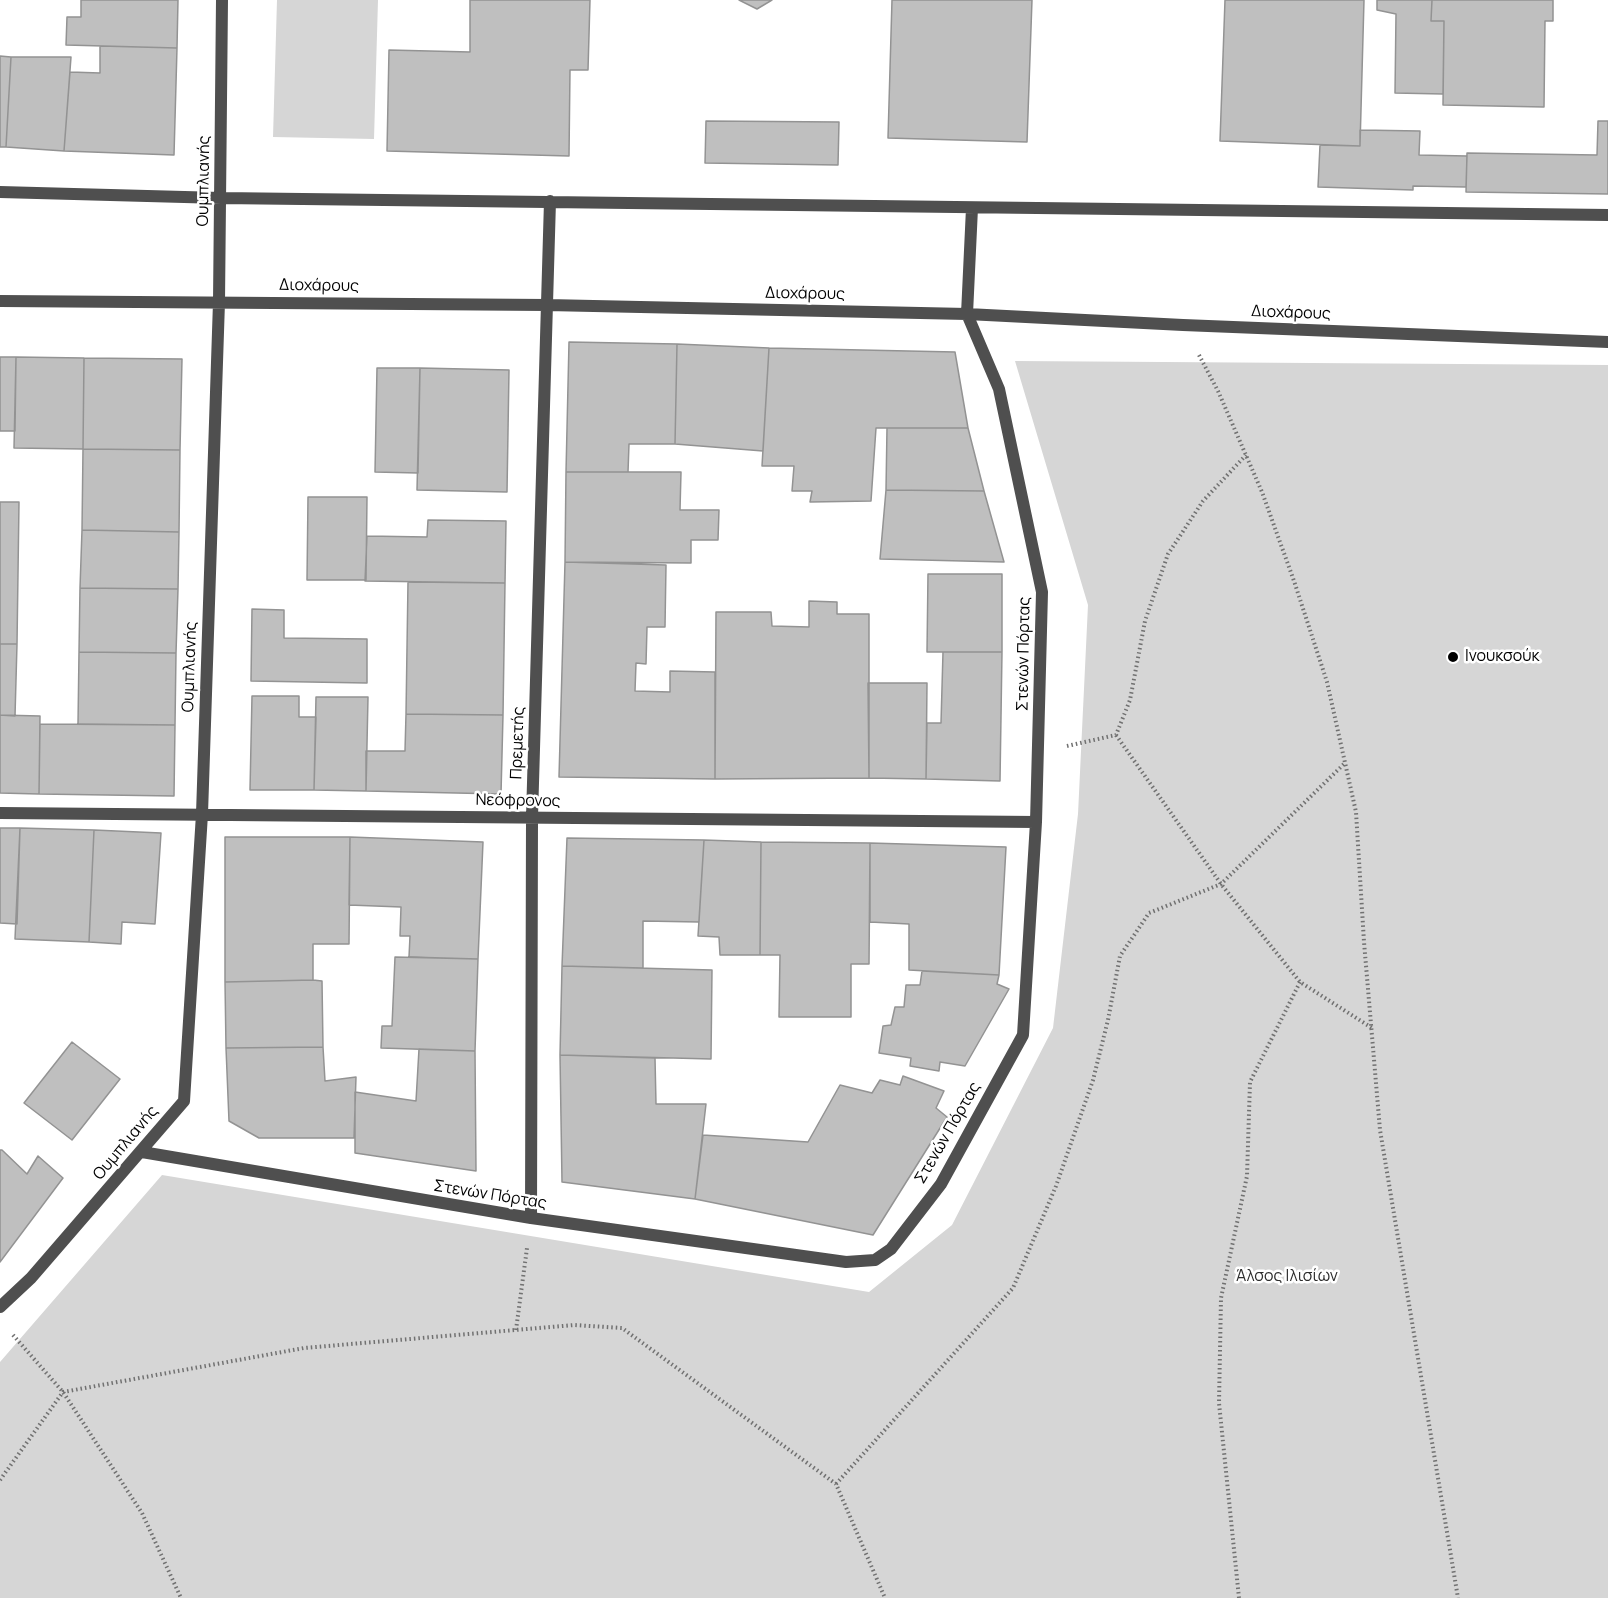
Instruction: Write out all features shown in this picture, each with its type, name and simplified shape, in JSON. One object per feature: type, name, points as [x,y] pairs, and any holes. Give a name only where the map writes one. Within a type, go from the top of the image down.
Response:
[{"type":"street","name":"Ουμπλιανής","points":[[0,1307],[32,1278],[184,1101],[202,814],[219,302],[222,0]]},
{"type":"street","points":[[0,192],[221,198],[1608,215]]},
{"type":"street","name":"Πρεμετής","points":[[531,1218],[532,818],[550,201]]},
{"type":"street","points":[[967,314],[972,208]]},
{"type":"street","name":"Διοχάρους","points":[[0,301],[547,305],[967,314],[1608,342]]},
{"type":"street","name":"Στενών Πόρτας","points":[[142,1152],[531,1218],[846,1262],[875,1260],[891,1249],[940,1184],[1023,1035],[1036,822],[1042,592],[999,389],[967,314]]},
{"type":"street","name":"Νεόφρονος","points":[[0,813],[1036,822]]},
{"type":"path","points":[[1183,325],[1218,391],[1246,455],[1294,581],[1323,671],[1356,812],[1380,1130],[1458,1598]]},
{"type":"path","points":[[1116,735],[1130,700],[1145,621],[1168,555],[1203,501],[1246,455]]},
{"type":"path","points":[[1038,753],[1116,735]]},
{"type":"path","points":[[1116,735],[1221,884],[1300,982],[1372,1028]]},
{"type":"path","points":[[836,1484],[1013,1288],[1056,1185],[1093,1080],[1108,1020],[1120,956],[1149,913],[1221,884],[1345,762]]},
{"type":"path","points":[[1239,1598],[1219,1403],[1221,1298],[1247,1176],[1250,1082],[1300,982]]},
{"type":"path","points":[[516,1330],[527,1248]]},
{"type":"path","points":[[0,1480],[63,1392],[304,1348],[574,1325],[622,1328],[836,1484],[885,1598]]},
{"type":"path","points":[[8,1329],[63,1392],[142,1513],[181,1598]]},
{"type":"green space","points":[[277,0],[378,0],[374,139],[273,137]]},
{"type":"green space","name":"Άλσος Ιλισίων","points":[[1015,361],[1608,365],[1608,1598],[0,1598],[0,1362],[162,1175],[869,1292],[952,1225],[1053,1028],[1078,814],[1088,605]]},
{"type":"building","points":[[81,0],[178,0],[177,48],[66,45],[67,17],[81,17]]},
{"type":"building","points":[[470,0],[590,0],[588,70],[570,70],[569,156],[387,151],[389,50],[470,52]]},
{"type":"building","points":[[739,0],[772,0],[757,9]]},
{"type":"building","points":[[892,0],[1032,0],[1027,142],[888,138]]},
{"type":"building","points":[[1225,0],[1364,0],[1360,146],[1220,141]]},
{"type":"building","points":[[1377,0],[1432,0],[1431,21],[1444,21],[1443,94],[1395,93],[1396,14],[1377,10]]},
{"type":"building","points":[[1432,0],[1553,0],[1553,21],[1545,21],[1544,107],[1443,105],[1444,21],[1431,21]]},
{"type":"building","points":[[100,46],[177,48],[174,155],[64,151],[70,72],[100,73]]},
{"type":"building","points":[[0,56],[11,57],[6,147],[0,147]]},
{"type":"building","points":[[11,57],[71,57],[64,151],[6,147]]},
{"type":"building","points":[[706,121],[839,122],[838,165],[705,163]]},
{"type":"building","points":[[1598,121],[1608,121],[1608,194],[1466,192],[1467,153],[1597,155]]},
{"type":"building","points":[[1360,130],[1420,131],[1419,155],[1467,156],[1466,187],[1413,186],[1413,190],[1318,187],[1320,145],[1360,146]]},
{"type":"building","points":[[569,342],[677,344],[675,444],[629,444],[628,472],[566,472]]},
{"type":"building","points":[[677,344],[769,348],[763,451],[675,444]]},
{"type":"building","points":[[769,348],[955,352],[968,428],[876,428],[871,501],[810,502],[812,491],[792,491],[794,466],[762,466]]},
{"type":"building","points":[[0,357],[16,357],[15,431],[0,431]]},
{"type":"building","points":[[16,357],[84,358],[83,449],[14,448]]},
{"type":"building","points":[[84,358],[182,359],[180,450],[83,449]]},
{"type":"building","points":[[377,368],[420,368],[418,473],[375,472]]},
{"type":"building","points":[[420,368],[509,370],[507,492],[417,490]]},
{"type":"building","points":[[887,428],[968,428],[984,491],[886,490]]},
{"type":"building","points":[[83,449],[180,450],[179,532],[82,530]]},
{"type":"building","points":[[566,472],[681,472],[680,510],[719,510],[718,540],[691,540],[691,563],[565,562]]},
{"type":"building","points":[[886,490],[984,491],[1004,562],[880,559]]},
{"type":"building","points":[[308,497],[367,497],[366,580],[307,580]]},
{"type":"building","points":[[0,502],[19,502],[17,644],[0,644]]},
{"type":"building","points":[[428,520],[506,521],[505,583],[365,581],[367,536],[427,537]]},
{"type":"building","points":[[82,530],[179,532],[178,589],[80,588]]},
{"type":"building","points":[[565,562],[666,565],[665,627],[647,627],[646,664],[636,663],[635,691],[670,692],[670,671],[715,672],[715,779],[559,777]]},
{"type":"building","points":[[928,574],[1002,574],[1002,652],[927,652]]},
{"type":"building","points":[[408,582],[505,583],[503,715],[406,714]]},
{"type":"building","points":[[80,588],[178,589],[176,653],[79,652]]},
{"type":"building","points":[[809,601],[837,602],[837,614],[869,614],[869,778],[715,779],[716,612],[771,612],[772,626],[809,627]]},
{"type":"building","points":[[252,609],[284,610],[284,638],[367,639],[367,683],[251,681]]},
{"type":"building","points":[[0,644],[17,644],[15,716],[0,715]]},
{"type":"building","points":[[79,652],[176,653],[175,725],[78,724]]},
{"type":"building","points":[[943,652],[1002,652],[1000,781],[926,779],[927,723],[941,723]]},
{"type":"building","points":[[868,683],[927,683],[926,779],[869,778]]},
{"type":"building","points":[[252,696],[299,696],[299,717],[316,717],[314,790],[250,790]]},
{"type":"building","points":[[316,697],[368,697],[366,791],[314,790]]},
{"type":"building","points":[[406,714],[503,715],[501,794],[366,791],[366,751],[405,751]]},
{"type":"building","points":[[0,715],[40,716],[39,794],[0,793]]},
{"type":"building","points":[[40,724],[175,725],[174,796],[39,794]]},
{"type":"building","points":[[0,828],[20,828],[17,924],[0,923]]},
{"type":"building","points":[[20,828],[94,830],[89,942],[15,939]]},
{"type":"building","points":[[94,830],[161,833],[155,924],[122,922],[121,944],[89,942]]},
{"type":"building","points":[[225,837],[350,837],[349,944],[313,944],[313,980],[225,982]]},
{"type":"building","points":[[350,837],[483,842],[478,959],[409,957],[410,936],[400,936],[401,907],[349,905]]},
{"type":"building","points":[[567,838],[704,840],[699,922],[643,921],[643,968],[562,966]]},
{"type":"building","points":[[704,840],[761,842],[760,955],[720,955],[719,937],[698,936]]},
{"type":"building","points":[[761,842],[870,843],[869,964],[851,964],[851,1017],[779,1017],[780,955],[760,955]]},
{"type":"building","points":[[870,843],[1006,847],[999,975],[909,970],[909,924],[870,922]]},
{"type":"building","points":[[395,957],[478,959],[475,1051],[381,1048],[382,1026],[392,1026]]},
{"type":"building","points":[[562,966],[712,970],[711,1059],[560,1055]]},
{"type":"building","points":[[922,971],[999,975],[997,984],[1009,989],[965,1066],[940,1062],[939,1071],[910,1066],[911,1058],[879,1053],[883,1026],[891,1025],[895,1007],[904,1007],[906,985],[920,985]]},
{"type":"building","points":[[322,981],[323,1047],[226,1048],[225,982]]},
{"type":"building","points":[[72,1042],[120,1079],[72,1140],[24,1103]]},
{"type":"building","points":[[323,1047],[325,1081],[356,1077],[354,1138],[259,1138],[229,1121],[226,1048]]},
{"type":"building","points":[[419,1049],[475,1051],[476,1171],[355,1153],[355,1092],[416,1101]]},
{"type":"building","points":[[560,1055],[655,1058],[656,1104],[706,1104],[695,1199],[562,1182]]},
{"type":"building","points":[[903,1076],[944,1091],[936,1108],[947,1117],[873,1235],[695,1199],[703,1135],[808,1142],[840,1085],[872,1093],[880,1080],[900,1085]]},
{"type":"building","points":[[0,1150],[27,1174],[38,1156],[63,1178],[0,1262]]},
{"type":"place","name":"Ινουκσούκ","points":[[1453,657]]}]
